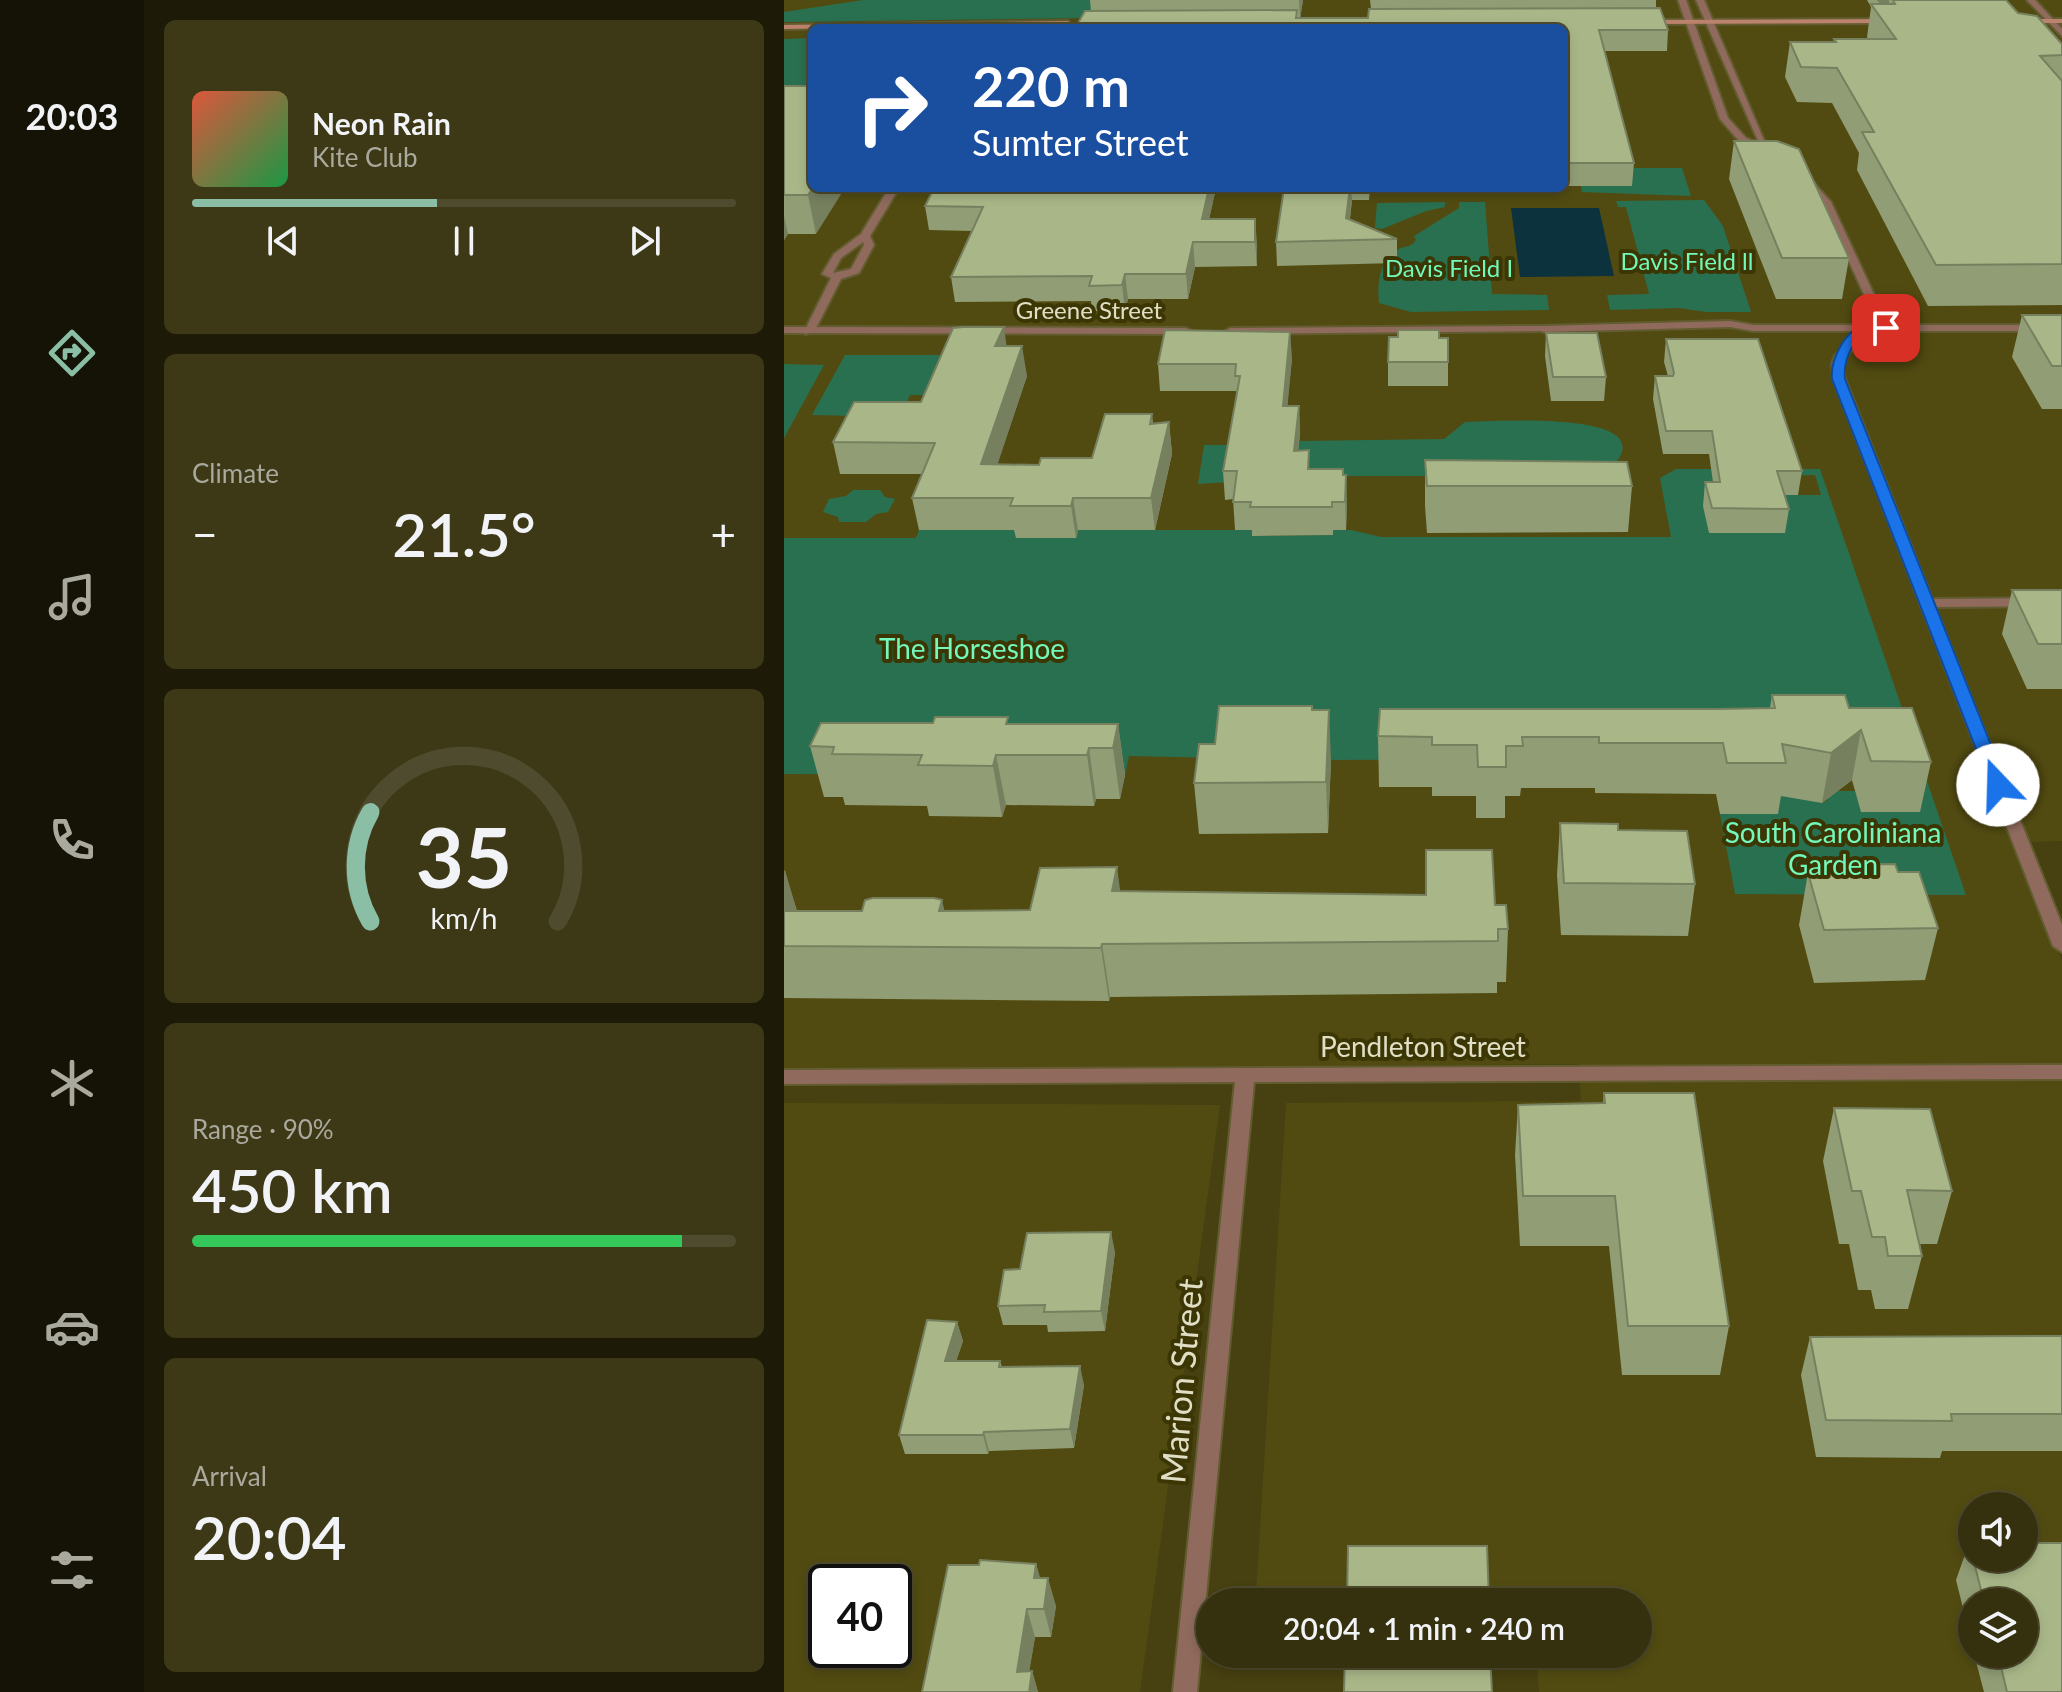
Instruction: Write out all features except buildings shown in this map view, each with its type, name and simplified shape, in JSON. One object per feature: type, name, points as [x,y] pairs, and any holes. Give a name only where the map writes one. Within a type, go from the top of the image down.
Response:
[{"type":"main road","points":[[2004,21],[2050,21]]},
{"type":"main road","points":[[1052,24],[1082,23]]},
{"type":"main road","points":[[1641,26],[1897,25]]},
{"type":"main road","points":[[784,27],[808,27]]},
{"type":"main road","points":[[2010,29],[2061,28]]},
{"type":"main road","points":[[784,35],[808,34]]},
{"type":"street","points":[[1682,0],[1724,119],[1743,140],[1771,152],[1700,0]]},
{"type":"street","points":[[2031,0],[2061,28]]},
{"type":"street","points":[[1793,166],[1820,193],[1879,316],[1845,348],[1837,371],[2062,946]]},
{"type":"street","points":[[865,236],[869,245],[855,271],[830,276],[826,271],[837,256],[865,236],[892,192]]},
{"type":"street","points":[[809,332],[837,277]]},
{"type":"street","points":[[1220,331],[1634,329],[1660,334],[1718,334],[1753,328],[2062,328]]},
{"type":"street","name":"Greene Street","points":[[784,330],[1205,331]]},
{"type":"street","points":[[1929,603],[2062,602]]},
{"type":"street","name":"Pendleton Street","points":[[784,1077],[2062,1072]]},
{"type":"street","name":"Marion Street","points":[[1185,1692],[1245,1076]]},
{"type":"shaded area","points":[[784,0],[2062,0],[2062,25],[2054,25],[2062,36],[2062,841],[2015,842],[2062,961],[2062,1692],[1539,1692],[1537,1668],[1652,1668],[1652,1588],[1256,1588],[1286,1103],[1581,1101],[1578,1064],[784,1070]]},
{"type":"shaded area","points":[[784,1103],[1220,1105],[1140,1692],[784,1692]]},
{"type":"green space","points":[[863,0],[1102,0],[1092,18],[784,22],[784,12]]},
{"type":"green space","points":[[808,38],[808,113],[784,113],[784,39]]},
{"type":"green space","points":[[1627,168],[1682,168],[1691,196],[1582,192],[1581,186],[1631,186]]},
{"type":"green space","name":"Davis Field ll","points":[[1704,200],[1723,226],[1751,312],[1706,312],[1679,308],[1610,310],[1607,295],[1649,294],[1626,207],[1618,207],[1616,201]]},
{"type":"green space","points":[[1445,202],[1445,207],[1426,211],[1382,229],[1375,228],[1377,203]]},
{"type":"green space","name":"Davis Field I","points":[[1459,202],[1485,202],[1492,294],[1547,295],[1549,310],[1411,312],[1379,303],[1379,280],[1387,259],[1399,249],[1412,244],[1416,240],[1414,236],[1459,208]]},
{"type":"green space","points":[[845,355],[945,355],[935,395],[910,395],[900,417],[812,415]]},
{"type":"green space","points":[[784,364],[824,365],[784,438]]},
{"type":"green space","points":[[1465,422],[1567,422],[1595,427],[1615,435],[1623,448],[1612,467],[1446,476],[1325,476],[1198,484],[1204,445],[1234,445],[1237,433],[1300,433],[1300,441],[1444,439]]},
{"type":"green space","name":"The Horseshoe","points":[[1676,469],[1820,469],[1966,895],[1735,894],[1720,814],[1773,792],[1822,803],[1828,800],[1827,791],[1855,791],[1862,812],[1902,758],[1314,760],[1129,756],[1125,775],[784,774],[784,538],[916,538],[919,530],[1018,530],[1016,538],[1075,538],[1078,530],[1253,530],[1253,536],[1333,535],[1333,530],[1351,530],[1381,537],[1671,537],[1660,478]],"holes":[[[1815,475],[1821,495],[1775,495],[1773,476]]]},
{"type":"green space","points":[[853,490],[880,490],[885,497],[895,499],[888,512],[876,514],[866,522],[839,522],[838,517],[823,512],[829,499],[846,496]]},
{"type":"water","points":[[1511,208],[1599,208],[1614,276],[1520,277]]},
{"type":"route","points":[[1886,328],[1867,328],[1857,336],[1840,356],[1837,371],[1998,785]]},
{"type":"park label","name":"South Caroliniana Garden","points":[[1833,849]]}]
